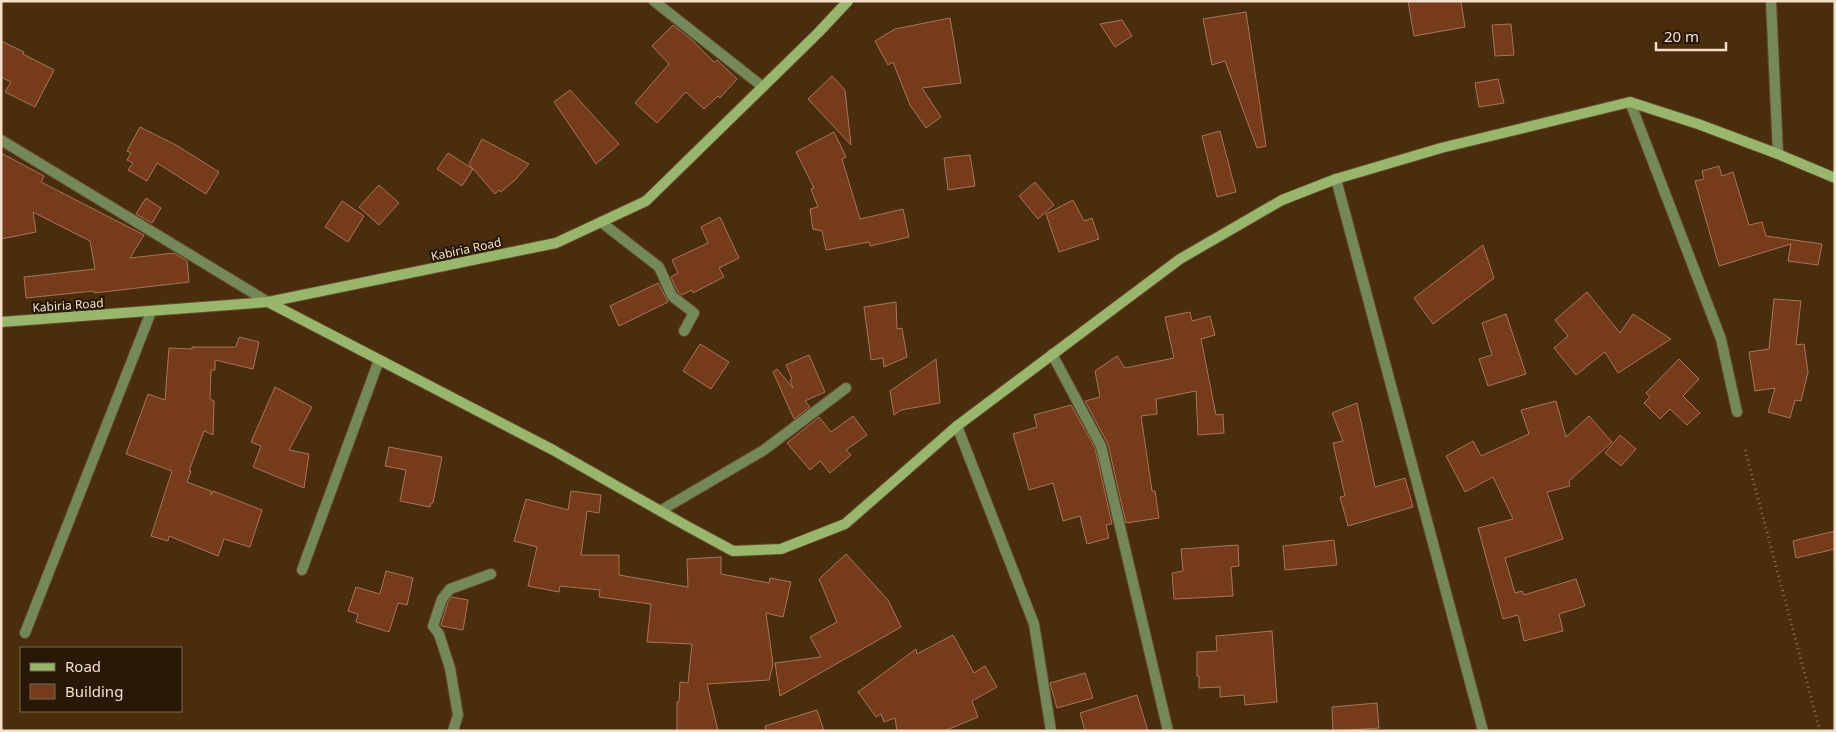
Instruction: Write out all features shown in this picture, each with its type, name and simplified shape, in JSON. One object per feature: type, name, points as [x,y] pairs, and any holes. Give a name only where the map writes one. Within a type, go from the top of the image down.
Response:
[{"type":"main road","name":"Kabiria Road","points":[[1,322],[268,302],[556,243],[646,201],[818,33],[848,1]]},
{"type":"main road","points":[[268,302],[553,450],[733,551],[781,549],[845,524],[957,426],[1180,259],[1282,200],[1336,179],[1441,148],[1630,102],[1698,124],[1835,178]]},
{"type":"street","points":[[654,1],[763,87]]},
{"type":"street","points":[[1771,1],[1778,154]]},
{"type":"street","points":[[1630,102],[1721,339],[1737,412]]},
{"type":"street","points":[[1,140],[268,302]]},
{"type":"street","points":[[1336,179],[1483,731]]},
{"type":"street","points":[[602,222],[659,267],[672,296],[694,313],[684,330]]},
{"type":"street","points":[[25,633],[151,312]]},
{"type":"street","points":[[1052,354],[1102,446],[1168,731]]},
{"type":"street","points":[[302,570],[379,360]]},
{"type":"street","points":[[660,511],[764,450],[846,388]]},
{"type":"street","points":[[957,426],[1034,624],[1051,731]]},
{"type":"street","points":[[452,731],[458,715],[450,668],[439,634],[433,626],[442,599],[450,589],[491,574]]},
{"type":"path","points":[[1745,450],[1820,731]]},
{"type":"building","points":[[1408,1],[1461,1],[1465,27],[1414,36]]},
{"type":"building","points":[[1246,12],[1266,146],[1257,148],[1225,61],[1212,65],[1203,19]]},
{"type":"building","points":[[950,18],[961,83],[922,88],[941,117],[926,128],[910,105],[893,62],[888,65],[875,41],[895,29]]},
{"type":"building","points":[[1122,20],[1132,36],[1115,47],[1100,24]]},
{"type":"building","points":[[1511,24],[1514,55],[1495,56],[1492,25]]},
{"type":"building","points":[[673,25],[692,40],[714,62],[717,60],[737,79],[720,98],[718,96],[704,109],[686,92],[657,123],[635,103],[669,64],[652,46]]},
{"type":"building","points":[[1,41],[54,70],[35,107],[5,92],[11,82],[1,77]]},
{"type":"building","points":[[832,76],[845,90],[851,145],[808,99]]},
{"type":"building","points":[[1498,79],[1504,103],[1479,107],[1475,83]]},
{"type":"building","points":[[570,90],[619,144],[596,164],[554,102]]},
{"type":"building","points":[[140,127],[176,145],[219,172],[206,194],[157,163],[147,181],[128,170],[133,163],[127,160],[131,153],[127,151]]},
{"type":"building","points":[[1220,131],[1236,192],[1217,197],[1202,136]]},
{"type":"building","points":[[834,132],[846,157],[842,159],[860,219],[903,209],[909,237],[870,246],[869,242],[826,250],[822,231],[813,229],[810,209],[818,207],[811,189],[814,188],[796,152]]},
{"type":"building","points":[[482,139],[529,164],[515,180],[501,192],[499,190],[495,194],[469,164]]},
{"type":"building","points":[[1,153],[44,176],[41,182],[144,235],[130,258],[174,253],[187,261],[189,282],[94,293],[94,291],[26,298],[24,277],[95,269],[90,241],[33,212],[36,232],[1,239]]},
{"type":"building","points":[[448,153],[473,169],[462,186],[437,169]]},
{"type":"building","points":[[970,155],[975,186],[948,190],[944,158]]},
{"type":"building","points":[[1719,166],[1722,176],[1733,172],[1749,225],[1762,222],[1766,236],[1822,244],[1818,265],[1788,261],[1791,244],[1719,266],[1695,181],[1704,179],[1702,171]]},
{"type":"building","points":[[1035,182],[1054,205],[1038,219],[1019,196]]},
{"type":"building","points":[[379,185],[399,203],[379,225],[359,207]]},
{"type":"building","points":[[146,198],[161,208],[152,223],[136,214]]},
{"type":"building","points":[[1073,200],[1084,221],[1092,218],[1099,239],[1059,252],[1046,214]]},
{"type":"building","points":[[342,201],[364,216],[348,242],[325,227]]},
{"type":"building","points":[[720,217],[739,258],[719,268],[724,277],[693,293],[692,290],[682,295],[678,292],[671,277],[678,273],[672,260],[708,243],[701,227]]},
{"type":"building","points":[[1483,245],[1494,278],[1433,324],[1414,298]]},
{"type":"building","points":[[658,283],[668,302],[619,326],[610,306]]},
{"type":"building","points":[[1587,292],[1620,333],[1633,314],[1671,339],[1618,373],[1605,352],[1576,375],[1554,348],[1568,336],[1555,320]]},
{"type":"building","points":[[1774,299],[1801,301],[1796,345],[1804,344],[1808,372],[1801,401],[1795,400],[1790,418],[1768,412],[1775,388],[1755,391],[1749,352],[1769,349]]},
{"type":"building","points":[[896,302],[897,329],[902,328],[907,357],[884,367],[883,358],[871,360],[864,307]]},
{"type":"building","points":[[1190,312],[1192,321],[1210,316],[1215,335],[1201,339],[1216,415],[1223,414],[1224,433],[1198,435],[1196,391],[1156,399],[1157,414],[1141,416],[1152,491],[1155,491],[1159,518],[1126,523],[1108,444],[1085,401],[1100,397],[1095,371],[1117,356],[1125,368],[1174,358],[1165,317]]},
{"type":"building","points":[[1506,314],[1526,374],[1488,386],[1479,359],[1492,355],[1482,323]]},
{"type":"building","points":[[239,337],[259,342],[253,369],[215,360],[215,370],[211,370],[210,399],[214,401],[213,435],[204,431],[189,471],[191,471],[187,482],[211,491],[211,495],[213,491],[262,510],[250,547],[224,539],[218,556],[169,536],[168,541],[151,536],[172,471],[126,454],[148,394],[165,400],[169,348],[236,347]]},
{"type":"building","points":[[700,344],[729,362],[711,389],[683,371]]},
{"type":"building","points":[[809,355],[825,392],[805,401],[810,407],[794,419],[773,372],[777,369],[793,388],[790,380],[792,379],[786,365]]},
{"type":"building","points":[[936,359],[940,403],[901,410],[894,415],[890,391]]},
{"type":"building","points":[[1679,359],[1699,379],[1683,396],[1700,413],[1687,425],[1670,409],[1660,419],[1644,403],[1650,397],[1646,393]]},
{"type":"building","points":[[275,387],[312,407],[289,450],[309,454],[304,488],[253,467],[261,446],[251,442]]},
{"type":"building","points":[[1556,401],[1566,437],[1589,416],[1612,442],[1569,481],[1570,486],[1547,492],[1563,539],[1505,558],[1515,593],[1522,591],[1524,595],[1576,579],[1585,606],[1559,614],[1563,631],[1524,641],[1518,615],[1503,619],[1478,528],[1513,519],[1493,477],[1465,492],[1446,456],[1473,441],[1481,456],[1529,434],[1521,410]]},
{"type":"building","points":[[1357,403],[1375,487],[1405,478],[1413,507],[1348,526],[1340,497],[1345,496],[1333,443],[1343,441],[1332,413]]},
{"type":"building","points":[[1071,405],[1095,448],[1112,524],[1106,525],[1109,538],[1087,544],[1080,516],[1063,521],[1053,483],[1029,490],[1013,434],[1037,427],[1034,415]]},
{"type":"building","points":[[853,416],[867,435],[846,450],[851,455],[830,473],[820,461],[810,470],[787,443],[819,417],[831,432]]},
{"type":"building","points":[[1620,435],[1636,449],[1621,466],[1605,453]]},
{"type":"building","points":[[389,447],[442,457],[433,503],[431,503],[430,507],[400,501],[406,470],[385,466]]},
{"type":"building","points":[[571,491],[601,495],[599,513],[587,511],[581,555],[619,555],[619,575],[688,587],[687,559],[721,557],[721,574],[769,583],[770,578],[791,582],[783,617],[766,613],[773,664],[769,680],[707,684],[718,731],[677,731],[677,702],[679,702],[680,682],[688,683],[692,644],[647,642],[651,604],[599,597],[600,590],[560,586],[559,592],[528,586],[537,547],[514,541],[526,499],[568,510]]},
{"type":"building","points":[[1835,531],[1835,549],[1796,558],[1793,541]]},
{"type":"building","points":[[1334,540],[1337,565],[1285,570],[1283,546]]},
{"type":"building","points":[[1238,545],[1239,566],[1231,567],[1233,596],[1174,599],[1172,573],[1183,571],[1181,549]]},
{"type":"building","points":[[846,554],[888,600],[901,627],[780,696],[775,663],[821,657],[810,637],[837,622],[819,579]]},
{"type":"building","points":[[386,571],[413,578],[407,605],[398,603],[389,632],[356,622],[358,614],[348,611],[356,587],[380,594]]},
{"type":"building","points":[[452,597],[468,600],[463,630],[441,625],[448,602]]},
{"type":"building","points":[[1272,631],[1277,702],[1245,705],[1244,695],[1220,697],[1220,687],[1199,688],[1197,652],[1217,651],[1216,636]]},
{"type":"building","points":[[953,635],[974,673],[985,666],[997,687],[972,701],[978,717],[944,731],[897,731],[895,718],[884,722],[881,714],[876,717],[858,692],[916,649],[917,654]]},
{"type":"building","points":[[1085,673],[1093,698],[1057,708],[1050,683]]},
{"type":"building","points":[[1137,695],[1148,731],[1085,731],[1080,713]]},
{"type":"building","points":[[1377,703],[1379,728],[1333,731],[1332,707]]},
{"type":"building","points":[[817,710],[824,731],[766,731],[765,726]]}]
